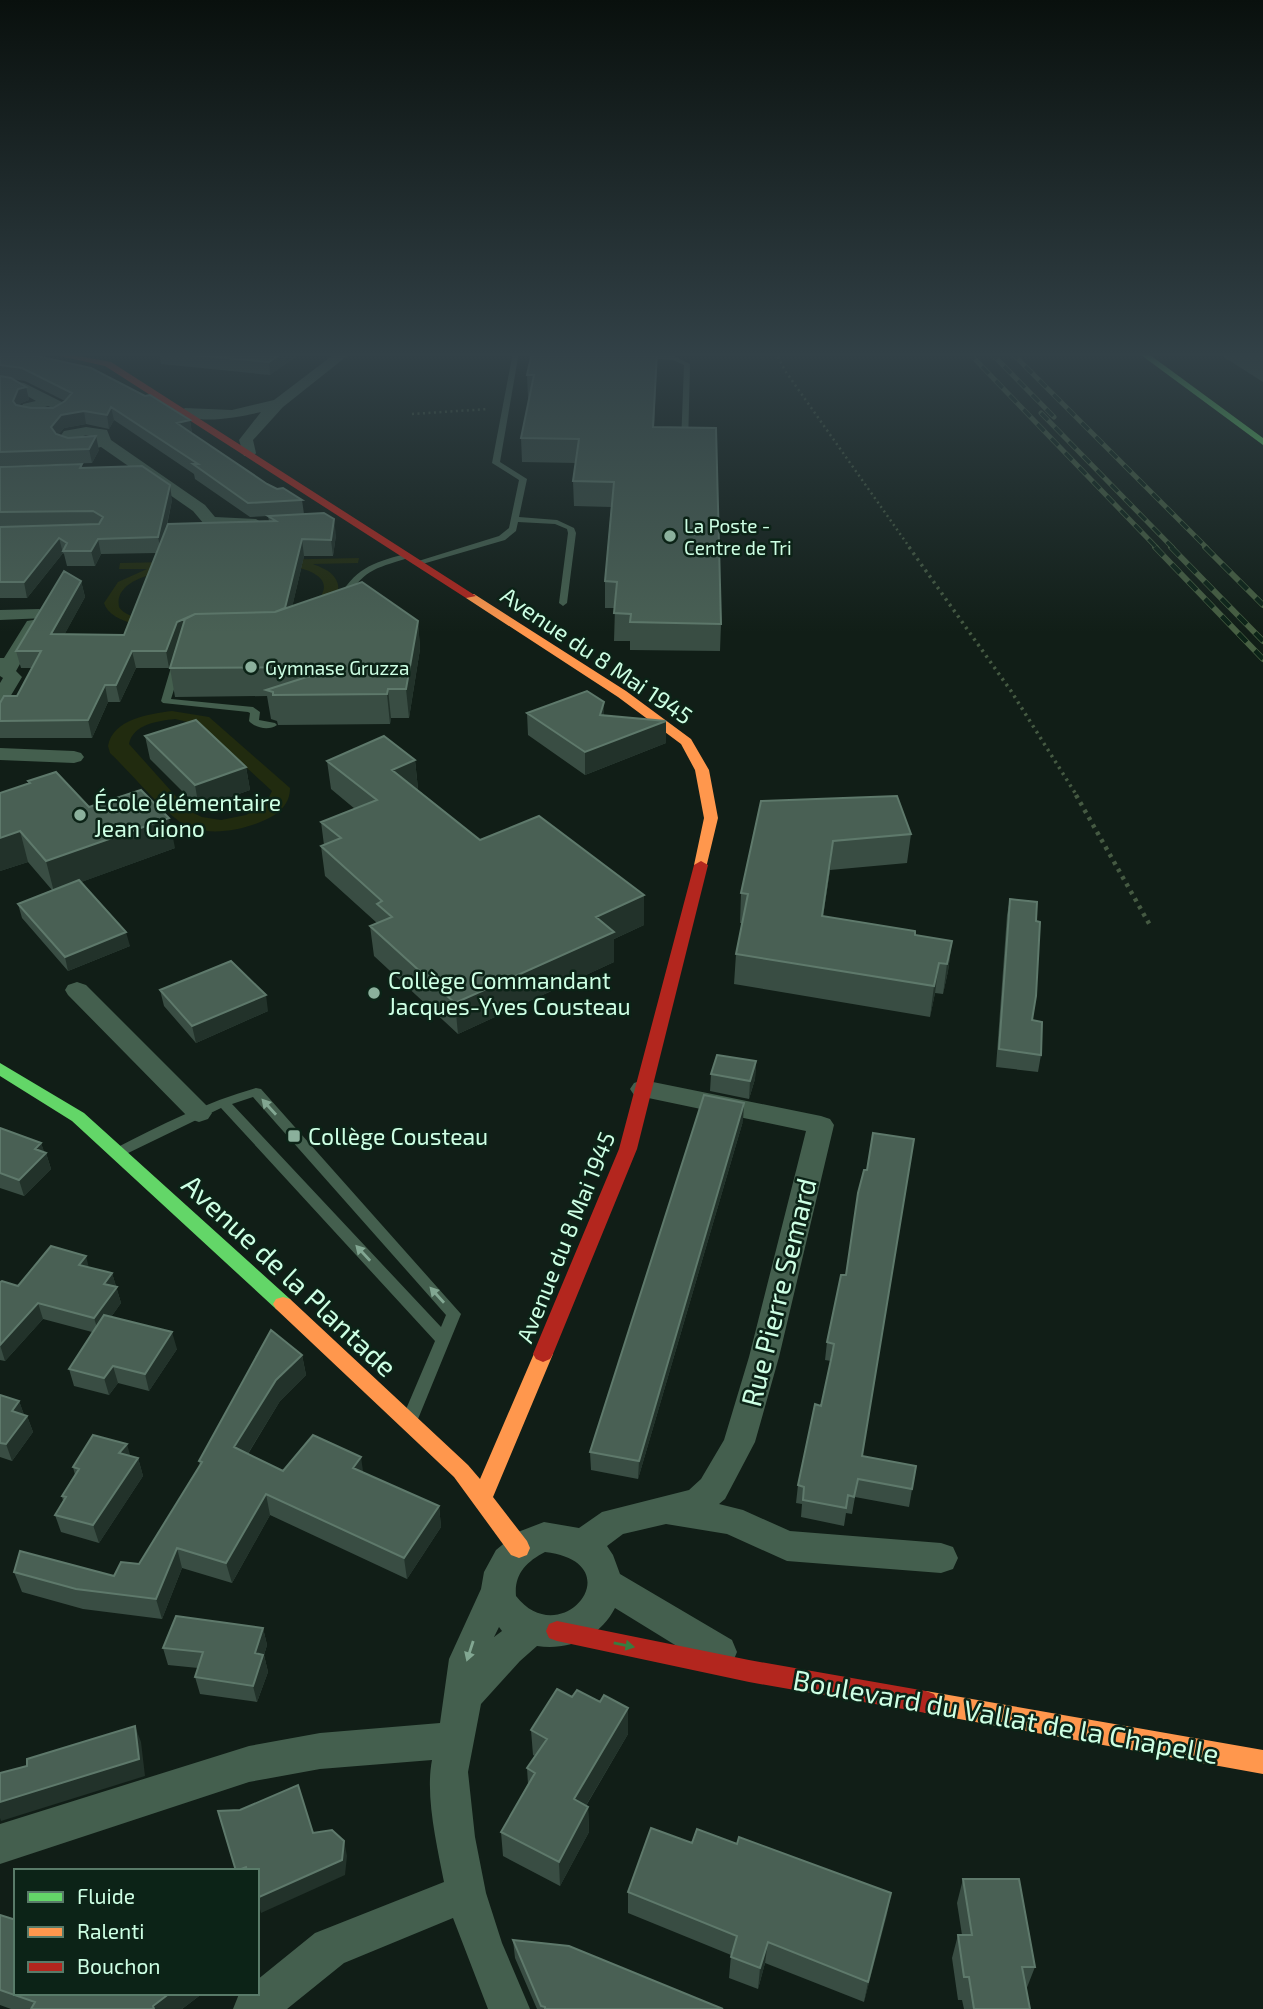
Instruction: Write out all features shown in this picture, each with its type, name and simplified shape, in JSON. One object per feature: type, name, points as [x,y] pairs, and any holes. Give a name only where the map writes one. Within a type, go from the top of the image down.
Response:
[{"type":"street","points":[[110,446],[199,508],[210,521],[248,525],[273,524]]},
{"type":"street","name":"Avenue du 8 Mai 1945","points":[[238,446],[622,694],[686,742],[702,770],[711,818],[628,1149],[482,1499]]},
{"type":"street","points":[[247,446],[249,453]]},
{"type":"street","points":[[118,470],[144,469]]},
{"type":"street","points":[[324,521],[350,520]]},
{"type":"street","points":[[0,615],[39,614],[5,664],[6,672],[13,677],[0,698]]},
{"type":"street","points":[[0,754],[74,757]]},
{"type":"street","points":[[77,990],[199,1113]]},
{"type":"street","name":"Avenue de la Plantade","points":[[0,1068],[78,1117],[119,1152],[461,1471],[519,1548]]},
{"type":"street","name":"Rue Pierre Semard","points":[[583,1544],[614,1522],[699,1502],[713,1489],[739,1442],[764,1357],[821,1125],[643,1089]]},
{"type":"street","points":[[664,1511],[731,1520],[787,1546],[941,1558]]},
{"type":"street","points":[[464,1696],[507,1649],[544,1630],[573,1628],[596,1610],[606,1584],[596,1555],[583,1544],[571,1539],[544,1537],[519,1548],[503,1567],[498,1589],[467,1659],[464,1696],[449,1772],[455,1838],[466,1893],[482,1945],[509,2009]]},
{"type":"street","name":"Boulevard du Vallat de la Chapelle","points":[[606,1584],[750,1671]]},
{"type":"street","points":[[498,1589],[508,1613],[544,1630]]},
{"type":"street","name":"Boulevard du Vallat de la Chapelle","points":[[544,1630],[750,1671],[1263,1762]]},
{"type":"street","points":[[0,1844],[249,1764],[320,1751],[456,1740]]},
{"type":"street","points":[[254,2009],[330,1948],[466,1893]]},
{"type":"lane","points":[[331,609],[341,601],[348,586],[362,570],[502,538],[513,529],[523,479],[496,463],[499,446]]},
{"type":"lane","points":[[515,519],[556,522],[570,528],[572,533],[564,603]]},
{"type":"lane","points":[[182,648],[166,701],[250,709],[255,712],[254,721],[258,724],[272,725]]},
{"type":"lane","points":[[119,1152],[223,1102],[256,1092],[454,1314],[409,1421]]},
{"type":"lane","points":[[223,1102],[443,1339]]},
{"type":"path","points":[[838,446],[1012,691],[1076,793],[1151,927]]},
{"type":"green space","points":[[359,558],[358,563],[313,564],[330,573],[338,587],[330,603],[311,615],[266,628],[215,631],[157,629],[113,615],[104,603],[118,582],[147,569],[119,569],[120,563]],"holes":[[[283,565],[309,571],[319,577],[323,584],[323,591],[314,604],[290,617],[228,625],[173,624],[149,621],[130,615],[119,607],[122,591],[137,580],[159,572],[216,566]]]},
{"type":"green space","points":[[172,711],[209,717],[290,788],[283,808],[265,820],[222,831],[189,827],[171,815],[110,753],[108,746],[111,737],[124,724],[143,716]],"holes":[[[175,719],[200,725],[272,791],[265,805],[246,815],[221,820],[202,817],[189,811],[129,744],[135,732],[154,723]]]},
{"type":"building","points":[[0,446],[91,446],[89,449],[0,452]]},
{"type":"building","points":[[170,446],[210,446],[267,484],[277,489],[283,488],[302,500],[248,503],[193,464],[198,464]]},
{"type":"building","points":[[578,446],[716,446],[721,624],[630,622],[631,614],[614,613],[617,582],[605,581],[614,482],[573,481]]},
{"type":"building","points":[[82,464],[80,468],[142,466],[170,485],[158,537],[98,539],[91,551],[63,551],[67,543],[59,538],[24,582],[0,582],[0,527],[99,524],[103,517],[93,511],[0,512],[0,467]]},
{"type":"building","points":[[324,513],[334,519],[331,540],[302,539],[285,608],[275,612],[195,614],[177,622],[166,651],[132,651],[116,685],[105,685],[88,720],[0,721],[0,703],[4,696],[17,696],[41,651],[16,651],[64,571],[81,581],[51,634],[124,635],[168,524],[276,521],[268,516]]},
{"type":"building","points":[[362,582],[418,621],[406,689],[388,689],[387,694],[273,695],[273,692],[266,690],[338,667],[170,668],[185,619],[195,614],[275,612]]},
{"type":"building","points":[[587,691],[604,702],[600,715],[666,721],[585,752],[527,713]]},
{"type":"building","points":[[196,720],[246,767],[195,785],[145,736]]},
{"type":"building","points":[[384,736],[415,760],[392,770],[480,840],[539,816],[644,895],[596,917],[614,932],[455,1003],[370,926],[392,917],[377,904],[382,901],[321,846],[341,838],[321,822],[377,800],[327,761]]},
{"type":"building","points":[[56,772],[89,807],[141,790],[169,818],[46,861],[20,831],[0,838],[0,793]]},
{"type":"building","points":[[897,796],[911,834],[833,841],[822,916],[915,931],[915,935],[952,941],[947,964],[939,963],[934,986],[736,954],[748,894],[741,893],[761,801]]},
{"type":"building","points":[[79,880],[126,932],[65,957],[18,904]]},
{"type":"building","points":[[1010,899],[1037,902],[1036,921],[1040,922],[1032,1020],[1042,1022],[1041,1055],[999,1049]]},
{"type":"building","points":[[231,961],[266,995],[192,1026],[160,990]]},
{"type":"building","points":[[717,1055],[756,1061],[750,1081],[711,1074]]},
{"type":"building","points":[[704,1095],[744,1103],[639,1461],[590,1452]]},
{"type":"building","points":[[0,1128],[41,1143],[35,1149],[46,1153],[19,1180],[0,1173]]},
{"type":"building","points":[[873,1133],[914,1139],[862,1456],[916,1466],[912,1489],[858,1479],[854,1497],[848,1495],[846,1508],[803,1500],[804,1487],[798,1485],[815,1404],[821,1406],[832,1355],[834,1344],[827,1342],[841,1275],[846,1275],[858,1193],[864,1170],[867,1170]]},
{"type":"building","points":[[51,1246],[86,1256],[79,1265],[112,1273],[104,1284],[117,1287],[94,1318],[38,1303],[0,1345],[0,1282],[18,1286]]},
{"type":"building","points":[[104,1315],[172,1332],[145,1374],[113,1366],[104,1378],[69,1369]]},
{"type":"building","points":[[271,1330],[302,1355],[276,1380],[234,1447],[283,1471],[313,1435],[361,1457],[353,1468],[439,1506],[404,1558],[266,1494],[226,1563],[177,1548],[156,1599],[76,1589],[14,1572],[20,1551],[114,1576],[121,1562],[139,1564],[202,1462],[199,1461]]},
{"type":"building","points":[[0,1395],[19,1401],[12,1411],[27,1416],[6,1444],[0,1443]]},
{"type":"building","points":[[93,1435],[127,1444],[119,1453],[138,1458],[93,1525],[55,1515],[66,1497],[62,1496],[79,1469],[73,1467]]},
{"type":"building","points":[[176,1616],[263,1628],[255,1653],[263,1655],[253,1686],[195,1677],[203,1652],[163,1648]]},
{"type":"building","points":[[557,1689],[572,1697],[577,1690],[600,1702],[604,1695],[628,1708],[574,1799],[588,1807],[559,1862],[501,1832],[535,1773],[527,1768],[547,1739],[531,1730]]},
{"type":"building","points":[[135,1726],[139,1759],[0,1802],[0,1773],[27,1766],[27,1759]]},
{"type":"building","points":[[298,1785],[313,1833],[332,1830],[344,1841],[342,1860],[259,1897],[259,1869],[235,1869],[218,1811],[240,1810]]},
{"type":"building","points":[[651,1828],[692,1843],[697,1829],[737,1844],[739,1837],[891,1893],[868,1982],[768,1942],[760,1968],[731,1957],[737,1936],[628,1892]]},
{"type":"building","points":[[963,1879],[1019,1879],[1035,1967],[1022,1967],[1030,2009],[974,2009],[969,1977],[964,1977],[958,1935],[972,1935]]},
{"type":"building","points":[[0,1915],[14,1919],[14,1995],[0,1990]]},
{"type":"building","points":[[513,1940],[569,1946],[723,2009],[545,2009],[541,2006]]},
{"type":"building","points":[[15,1995],[167,1995],[153,2006],[154,2009],[31,2009],[35,2002]]},
{"type":"railway","points":[[1058,446],[1157,548]]},
{"type":"railway","points":[[1073,446],[1173,548]]},
{"type":"railway","points":[[1105,446],[1207,548]]},
{"type":"railway","points":[[1155,547],[1263,659]]},
{"type":"railway","points":[[1171,547],[1263,641]]},
{"type":"railway","points":[[1205,547],[1263,605]]},
{"type":"traffic: fast","points":[[0,1068],[78,1117],[283,1304]]},
{"type":"traffic: slow","points":[[470,596],[622,694],[686,742],[702,770],[711,818],[701,865]]},
{"type":"traffic: slow","points":[[283,1304],[461,1471],[519,1548]]},
{"type":"traffic: slow","points":[[482,1499],[543,1354]]},
{"type":"traffic: slow","points":[[926,1702],[1263,1762]]},
{"type":"traffic: jam","points":[[236,446],[470,596]]},
{"type":"traffic: jam","points":[[543,1354],[628,1149],[701,865]]},
{"type":"traffic: jam","points":[[557,1631],[749,1671],[926,1702]]},
{"type":"place","name":"La Poste - Centre de Tri","points":[[670,536]]},
{"type":"place","name":"Gymnase Gruzza","points":[[251,667]]},
{"type":"place","name":"École élémentaire Jean Giono","points":[[80,815]]},
{"type":"place","name":"Collège Commandant Jacques-Yves Cousteau","points":[[374,993]]},
{"type":"place","name":"Collège Cousteau","points":[[294,1136]]}]
